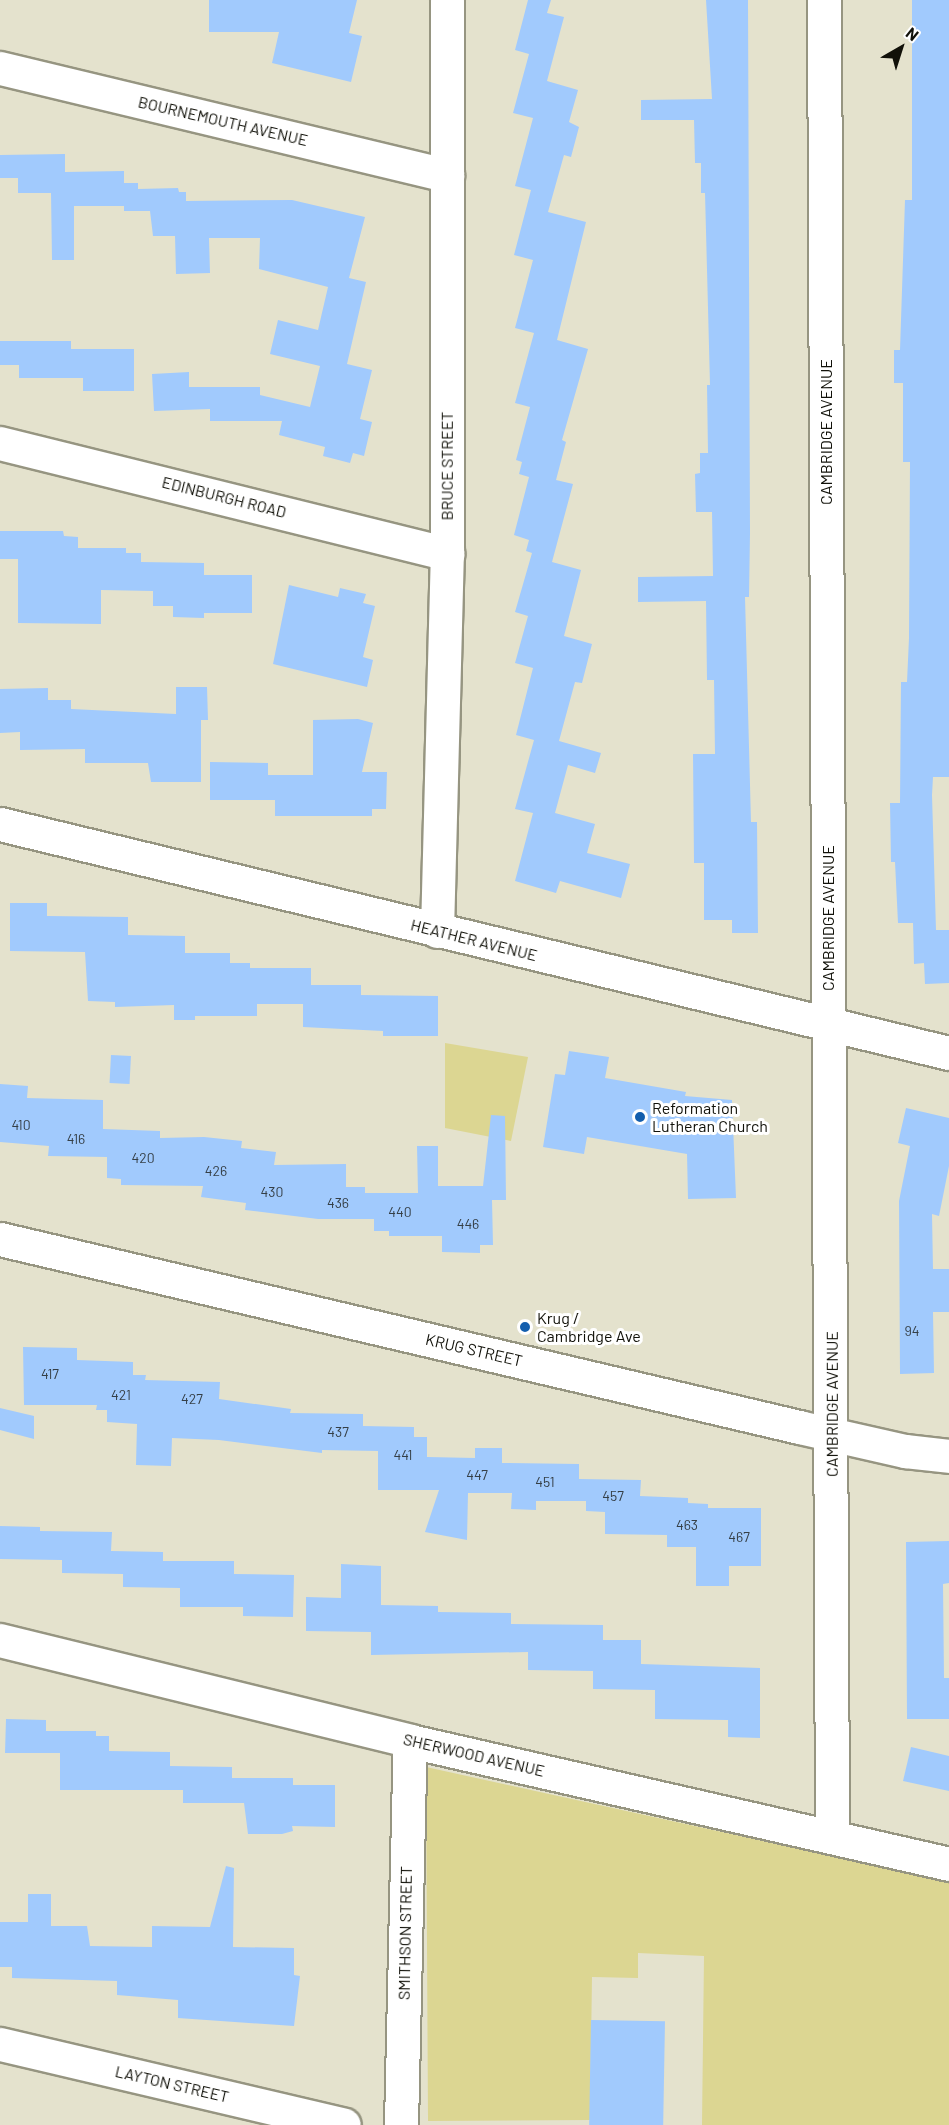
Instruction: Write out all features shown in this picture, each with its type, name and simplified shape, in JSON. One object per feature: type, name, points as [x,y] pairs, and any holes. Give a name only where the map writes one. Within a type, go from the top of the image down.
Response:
[{"type":"street","name":"BRUCE STREET","points":[[437,931],[447,554],[447,0]]},
{"type":"street","name":"CAMBRIDGE AVENUE","points":[[824,0],[833,1434],[832,1836]]},
{"type":"street","name":"BOURNEMOUTH AVENUE","points":[[0,68],[447,175]]},
{"type":"street","name":"EDINBURGH ROAD","points":[[0,443],[447,554]]},
{"type":"street","name":"HEATHER AVENUE","points":[[0,824],[949,1053]]},
{"type":"street","name":"KRUG STREET","points":[[0,1239],[905,1451],[949,1455]]},
{"type":"street","name":"SHERWOOD AVENUE","points":[[0,1640],[410,1741],[949,1864]]},
{"type":"street","name":"SMITHSON STREET","points":[[400,2125],[410,1741]]},
{"type":"street","name":"LAYTON STREET","points":[[0,2044],[344,2125]]},
{"type":"shaded area","points":[[445,1043],[528,1057],[511,1141],[445,1128]]},
{"type":"shaded area","points":[[426,1767],[949,1882],[949,2125],[702,2125],[704,1956],[638,1953],[638,1978],[592,1977],[590,2120],[428,2121]]},
{"type":"building","points":[[209,0],[357,0],[349,33],[362,36],[351,82],[272,63],[279,32],[209,32]]},
{"type":"building","points":[[528,0],[551,0],[547,13],[564,17],[547,81],[578,90],[569,122],[579,127],[571,157],[564,155],[548,212],[586,222],[557,340],[588,349],[562,440],[566,442],[556,480],[573,484],[552,562],[581,570],[564,636],[592,644],[582,683],[575,682],[559,741],[601,753],[595,773],[568,765],[555,813],[595,824],[587,853],[630,864],[621,898],[560,881],[556,893],[515,881],[533,813],[515,809],[534,740],[516,735],[533,668],[515,663],[528,616],[515,612],[532,553],[526,551],[529,540],[514,535],[529,477],[519,474],[522,462],[516,460],[530,407],[515,403],[534,333],[515,328],[533,260],[514,255],[531,190],[515,186],[533,118],[513,113],[529,54],[515,50]]},
{"type":"building","points":[[706,0],[748,0],[750,533],[749,597],[745,597],[751,822],[757,822],[758,933],[732,933],[732,920],[704,920],[704,863],[694,863],[693,754],[715,754],[714,680],[707,680],[706,601],[638,602],[638,577],[713,576],[712,512],[696,512],[695,474],[700,473],[700,453],[708,453],[707,385],[710,385],[705,193],[701,193],[701,163],[695,163],[694,120],[641,120],[641,100],[712,99]]},
{"type":"building","points":[[912,0],[949,0],[949,777],[933,777],[932,795],[936,930],[949,930],[949,983],[925,984],[924,963],[914,964],[913,923],[898,923],[895,862],[891,862],[890,803],[900,803],[901,682],[907,682],[909,638],[910,462],[903,462],[903,383],[894,383],[894,350],[900,350],[905,200],[912,200]]},
{"type":"building","points":[[65,154],[65,172],[124,171],[124,183],[138,183],[138,189],[178,188],[179,192],[186,192],[186,201],[292,200],[365,217],[349,278],[366,282],[347,364],[372,370],[360,419],[372,422],[364,456],[353,453],[350,463],[323,456],[325,447],[279,435],[282,421],[210,421],[210,409],[154,411],[152,374],[189,372],[189,387],[260,387],[260,395],[310,407],[320,366],[270,354],[278,320],[318,330],[328,287],[259,269],[260,238],[209,238],[210,273],[176,274],[175,236],[153,236],[150,211],[124,211],[124,206],[74,206],[74,260],[52,260],[51,193],[18,193],[18,178],[0,178],[0,155]]},
{"type":"building","points":[[0,341],[71,341],[71,349],[134,349],[134,391],[83,391],[83,378],[19,378],[19,365],[0,365]]},
{"type":"building","points":[[0,531],[63,531],[64,536],[78,537],[78,548],[126,548],[126,553],[141,553],[141,562],[204,563],[204,575],[252,575],[252,613],[204,613],[204,618],[173,617],[173,606],[153,606],[153,591],[101,590],[101,624],[18,623],[18,559],[0,559]]},
{"type":"building","points":[[289,585],[338,597],[340,588],[366,594],[363,603],[375,606],[363,657],[373,660],[367,687],[273,664]]},
{"type":"building","points":[[176,687],[207,687],[208,720],[201,720],[201,782],[151,782],[148,763],[85,763],[85,749],[20,750],[20,732],[0,733],[0,689],[48,688],[48,700],[71,700],[71,709],[176,714]]},
{"type":"building","points":[[358,719],[373,723],[362,772],[387,772],[386,809],[372,809],[372,816],[275,816],[275,800],[210,800],[210,762],[268,763],[268,775],[313,775],[313,720]]},
{"type":"building","points":[[10,903],[47,903],[47,916],[128,917],[128,935],[185,936],[185,953],[230,953],[230,963],[250,963],[250,968],[311,968],[311,985],[361,985],[361,995],[438,996],[438,1036],[383,1036],[383,1031],[303,1027],[303,1004],[257,1004],[257,1016],[195,1016],[195,1020],[174,1020],[174,1005],[115,1007],[115,1002],[88,1001],[85,952],[10,951]]},
{"type":"building","name":"Reformation Lutheran Church","points":[[569,1051],[609,1057],[605,1078],[686,1092],[685,1096],[732,1100],[736,1198],[688,1199],[687,1154],[587,1137],[584,1154],[543,1147],[555,1074],[565,1075]]},
{"type":"building","points":[[111,1055],[131,1056],[130,1084],[110,1083]]},
{"type":"building","points":[[0,1084],[28,1086],[27,1098],[103,1100],[103,1129],[160,1131],[160,1138],[204,1137],[242,1141],[241,1148],[276,1152],[274,1165],[346,1164],[346,1187],[365,1187],[365,1193],[418,1193],[417,1146],[438,1146],[438,1186],[483,1186],[491,1115],[505,1116],[506,1200],[492,1200],[493,1245],[480,1245],[480,1253],[442,1252],[442,1236],[389,1236],[389,1231],[374,1231],[374,1219],[318,1219],[245,1210],[246,1203],[201,1197],[203,1186],[121,1185],[121,1179],[107,1178],[107,1157],[48,1156],[49,1146],[0,1142]]},
{"type":"building","points":[[906,1108],[949,1118],[949,1166],[939,1216],[932,1214],[933,1269],[949,1269],[949,1312],[933,1312],[934,1373],[900,1374],[899,1201],[910,1146],[898,1143]]},
{"type":"building","points":[[23,1347],[77,1348],[77,1360],[133,1362],[133,1375],[146,1375],[145,1380],[220,1382],[219,1399],[291,1409],[290,1413],[363,1414],[363,1426],[414,1427],[414,1437],[427,1437],[427,1457],[475,1458],[475,1448],[502,1448],[502,1463],[579,1464],[579,1479],[641,1480],[640,1496],[688,1498],[688,1503],[708,1504],[708,1508],[761,1508],[761,1566],[729,1566],[729,1586],[696,1586],[696,1547],[667,1547],[667,1535],[605,1534],[605,1512],[586,1511],[586,1501],[536,1501],[536,1510],[511,1509],[512,1493],[468,1493],[467,1540],[425,1532],[439,1490],[378,1490],[378,1451],[322,1450],[322,1453],[219,1440],[172,1438],[171,1466],[136,1465],[137,1424],[107,1422],[107,1410],[96,1410],[97,1405],[24,1405]]},
{"type":"building","points":[[0,1408],[34,1416],[34,1439],[0,1430]]},
{"type":"building","points":[[0,1526],[40,1527],[40,1531],[112,1532],[111,1551],[163,1552],[163,1561],[234,1561],[234,1574],[294,1575],[293,1617],[243,1616],[243,1607],[180,1607],[180,1588],[123,1587],[123,1574],[62,1573],[62,1560],[0,1559]]},
{"type":"building","points":[[949,1541],[949,1583],[943,1584],[944,1678],[949,1678],[949,1719],[907,1719],[906,1542]]},
{"type":"building","points":[[341,1564],[381,1566],[381,1605],[438,1606],[438,1612],[511,1613],[511,1624],[603,1625],[603,1640],[641,1640],[641,1664],[760,1668],[760,1738],[728,1737],[728,1720],[655,1719],[655,1690],[593,1689],[593,1671],[528,1670],[528,1652],[371,1655],[371,1632],[306,1631],[306,1597],[341,1598]]},
{"type":"building","points":[[6,1719],[46,1720],[46,1731],[96,1731],[96,1736],[109,1736],[109,1751],[170,1752],[170,1766],[232,1767],[232,1778],[293,1778],[293,1785],[335,1785],[335,1827],[292,1826],[293,1831],[282,1834],[248,1834],[244,1803],[183,1803],[183,1790],[60,1790],[60,1753],[5,1753]]},
{"type":"building","points":[[911,1747],[949,1756],[949,1791],[903,1781]]},
{"type":"building","points":[[226,1866],[234,1868],[233,1947],[294,1948],[294,1975],[300,1976],[294,2026],[178,2018],[178,2000],[117,1995],[117,1981],[12,1978],[12,1967],[0,1967],[0,1922],[28,1922],[28,1894],[51,1894],[51,1926],[87,1926],[90,1946],[152,1947],[152,1926],[210,1927]]},
{"type":"building","points":[[591,2020],[665,2021],[663,2125],[589,2125]]},
{"type":"place","name":"Reformation Lutheran Church","points":[[640,1117]]},
{"type":"place","name":"Krug / Cambridge Ave","points":[[525,1327]]}]
